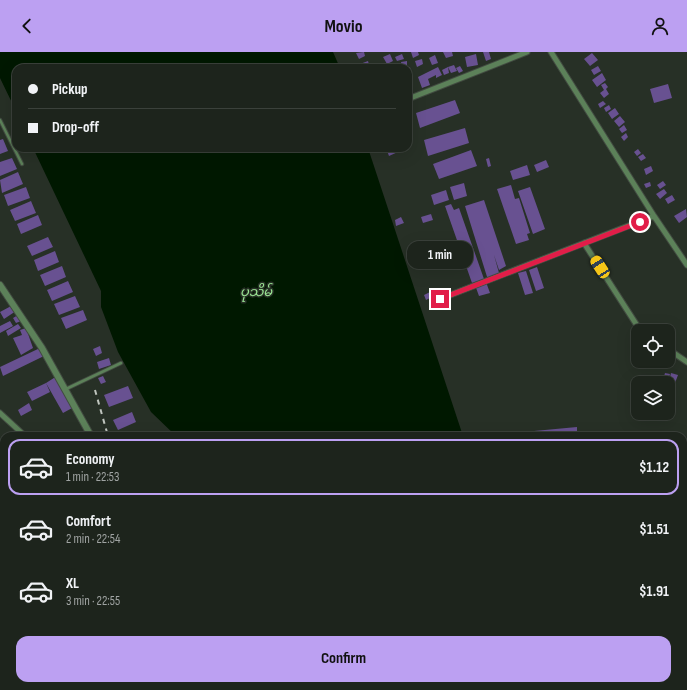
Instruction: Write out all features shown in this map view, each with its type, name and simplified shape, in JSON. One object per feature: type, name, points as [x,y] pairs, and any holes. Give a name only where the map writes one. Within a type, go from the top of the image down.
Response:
[{"type":"street","points":[[412,97],[527,52]]},
{"type":"street","points":[[551,52],[654,216],[687,264]]},
{"type":"street","points":[[440,299],[654,216]]},
{"type":"street","points":[[584,243],[636,324]]},
{"type":"street","points":[[0,285],[30,329],[66,389],[89,432]]},
{"type":"street","points":[[675,353],[687,362]]},
{"type":"street","points":[[0,413],[21,432]]},
{"type":"street","points":[[687,511],[687,535]]},
{"type":"lane","points":[[0,120],[12,144]]},
{"type":"lane","points":[[16,152],[22,164]]},
{"type":"lane","points":[[66,389],[121,363]]},
{"type":"water","points":[[0,52],[333,52],[338,64],[12,64],[12,103],[0,78]]},
{"type":"water","name":"ပုသိမ်","points":[[35,152],[369,152],[462,432],[172,432],[151,412],[118,352],[101,307],[101,291]]},
{"type":"building","points":[[364,52],[365,56],[359,59],[356,53]]},
{"type":"building","points":[[411,52],[418,52],[419,55],[413,58]]},
{"type":"building","points":[[443,52],[452,52],[453,56],[446,58]]},
{"type":"building","points":[[483,52],[489,52],[491,59],[486,61]]},
{"type":"building","points":[[592,53],[598,60],[590,66],[584,59]]},
{"type":"building","points":[[390,54],[393,61],[387,64],[383,57]]},
{"type":"building","points":[[402,54],[404,59],[397,61],[395,57]]},
{"type":"building","points":[[476,54],[478,65],[467,67],[465,57]]},
{"type":"building","points":[[435,55],[438,63],[432,65],[429,58]]},
{"type":"building","points":[[422,59],[423,64],[417,67],[415,61]]},
{"type":"building","points":[[368,61],[369,64],[360,64]]},
{"type":"building","points":[[407,61],[407,64],[401,64],[401,62]]},
{"type":"building","points":[[454,65],[457,71],[451,73],[448,67]]},
{"type":"building","points":[[460,66],[463,71],[459,73],[456,68]]},
{"type":"building","points":[[598,66],[601,71],[594,75],[591,70]]},
{"type":"building","points":[[438,67],[442,75],[436,78],[436,75],[428,79],[430,85],[422,88],[418,77]]},
{"type":"building","points":[[448,67],[449,73],[444,75],[442,70]]},
{"type":"building","points":[[602,73],[606,80],[597,87],[592,80]]},
{"type":"building","points":[[605,83],[608,87],[606,89],[609,94],[604,98],[600,93],[604,90],[601,85]]},
{"type":"building","points":[[668,84],[672,98],[654,103],[650,89]]},
{"type":"building","points":[[455,100],[460,113],[420,128],[416,113]]},
{"type":"building","points":[[603,101],[606,104],[600,108],[598,104]]},
{"type":"building","points":[[609,105],[611,109],[606,112],[604,108]]},
{"type":"building","points":[[615,108],[619,114],[612,119],[608,113]]},
{"type":"building","points":[[620,116],[625,122],[619,127],[614,121]]},
{"type":"building","points":[[624,125],[627,130],[622,133],[619,129]]},
{"type":"building","points":[[465,128],[469,143],[428,156],[424,140]]},
{"type":"building","points":[[626,133],[628,137],[624,141],[621,137]]},
{"type":"building","points":[[3,139],[8,151],[0,154],[0,140]]},
{"type":"building","points":[[638,149],[641,153],[637,156],[634,152]]},
{"type":"building","points":[[471,150],[477,166],[439,179],[433,164]]},
{"type":"building","points":[[388,152],[398,152],[389,156]]},
{"type":"building","points":[[643,154],[646,158],[641,161],[638,157]]},
{"type":"building","points":[[12,158],[17,169],[0,176],[0,162]]},
{"type":"building","points":[[489,158],[491,166],[488,167],[486,159]]},
{"type":"building","points":[[546,160],[549,167],[537,172],[534,165]]},
{"type":"building","points":[[527,165],[530,175],[513,180],[510,171]]},
{"type":"building","points":[[651,166],[653,171],[646,175],[644,169]]},
{"type":"building","points":[[18,172],[23,184],[2,193],[0,180]]},
{"type":"building","points":[[663,181],[666,185],[660,189],[657,185]]},
{"type":"building","points":[[650,182],[651,186],[646,188],[644,184]]},
{"type":"building","points":[[464,183],[467,196],[454,200],[450,187]]},
{"type":"building","points":[[511,185],[515,199],[519,198],[530,233],[527,234],[529,240],[516,244],[497,189]]},
{"type":"building","points":[[26,187],[30,198],[8,206],[4,195]]},
{"type":"building","points":[[530,187],[545,229],[533,234],[518,191]]},
{"type":"building","points":[[664,189],[667,193],[660,199],[656,194]]},
{"type":"building","points":[[446,190],[449,200],[434,205],[431,195]]},
{"type":"building","points":[[672,195],[675,200],[668,204],[665,199]]},
{"type":"building","points":[[484,200],[506,266],[499,270],[494,255],[499,273],[488,280],[465,206]]},
{"type":"building","points":[[31,201],[36,213],[15,221],[10,210]]},
{"type":"building","points":[[451,204],[454,210],[459,208],[484,279],[472,283],[445,206]]},
{"type":"building","points":[[686,209],[687,217],[679,223],[674,216]]},
{"type":"building","points":[[431,214],[433,220],[423,223],[421,217]]},
{"type":"building","points":[[38,215],[42,225],[21,234],[17,224]]},
{"type":"building","points":[[401,217],[404,223],[396,226],[395,220]]},
{"type":"building","points":[[48,237],[53,247],[32,256],[27,246]]},
{"type":"building","points":[[55,251],[59,262],[38,271],[34,260]]},
{"type":"building","points":[[62,266],[66,277],[45,286],[40,275]]},
{"type":"building","points":[[537,267],[544,288],[536,291],[529,270]]},
{"type":"building","points":[[526,271],[533,293],[525,295],[518,273]]},
{"type":"building","points":[[68,281],[73,292],[52,301],[47,290]]},
{"type":"building","points":[[486,282],[490,293],[479,296],[475,285]]},
{"type":"building","points":[[430,292],[432,297],[426,300],[424,295]]},
{"type":"building","points":[[75,296],[80,307],[59,315],[54,304]]},
{"type":"building","points":[[13,305],[16,311],[4,319],[0,312]]},
{"type":"building","points":[[83,310],[87,320],[66,329],[61,318]]},
{"type":"building","points":[[18,315],[21,321],[16,323],[13,318]]},
{"type":"building","points":[[10,321],[13,326],[0,333],[0,326]]},
{"type":"building","points":[[18,324],[21,328],[8,336],[6,331]]},
{"type":"building","points":[[26,328],[33,348],[21,355],[13,338],[22,335],[20,330]]},
{"type":"building","points":[[100,346],[102,353],[96,356],[93,349]]},
{"type":"building","points":[[40,348],[44,356],[3,376],[0,367]]},
{"type":"building","points":[[109,358],[111,365],[99,369],[97,362]]},
{"type":"building","points":[[665,373],[670,374],[669,376],[664,376]]},
{"type":"building","points":[[671,373],[678,375],[675,383],[675,376],[670,376]]},
{"type":"building","points":[[57,376],[74,407],[63,413],[46,383]]},
{"type":"building","points":[[103,376],[106,382],[101,384],[98,378]]},
{"type":"building","points":[[46,383],[50,392],[32,401],[27,392]]},
{"type":"building","points":[[128,386],[133,398],[109,407],[104,395]]},
{"type":"building","points":[[29,403],[32,410],[21,416],[18,410]]},
{"type":"building","points":[[132,412],[136,422],[118,430],[113,420]]},
{"type":"building","points":[[577,427],[577,432],[534,431]]},
{"type":"railway","points":[[95,390],[107,432]]},
{"type":"route","points":[[440,299],[640,222]]}]
